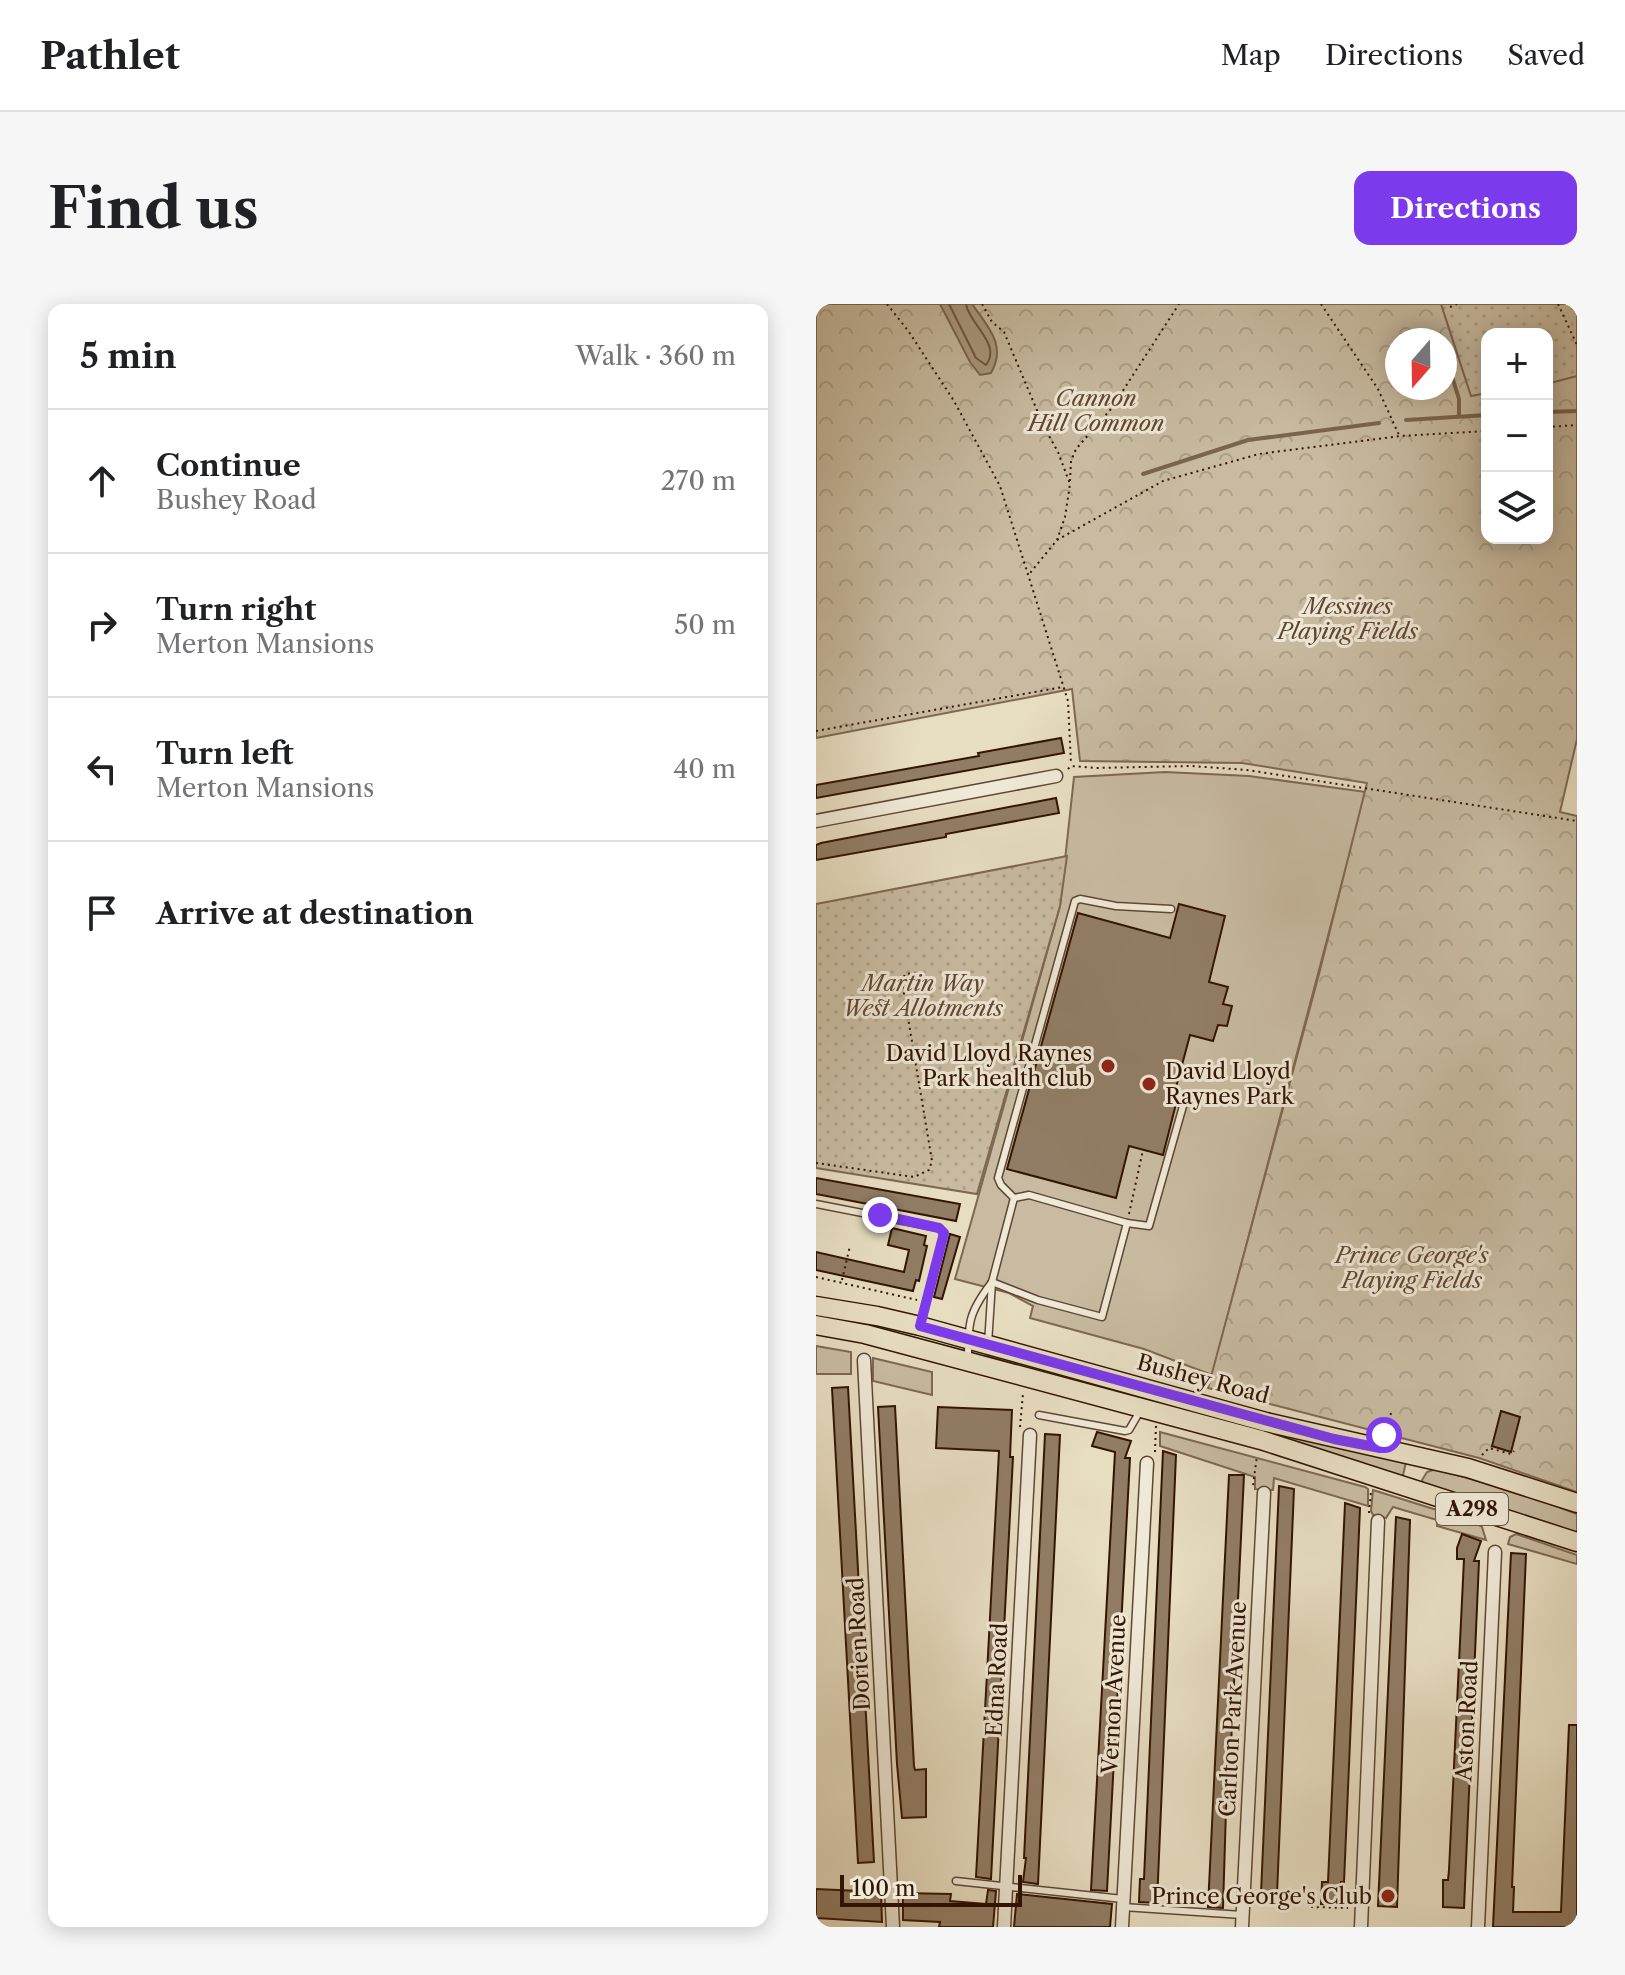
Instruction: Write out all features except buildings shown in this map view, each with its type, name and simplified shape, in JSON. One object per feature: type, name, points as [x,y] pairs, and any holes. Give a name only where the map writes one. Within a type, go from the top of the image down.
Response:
[{"type":"main road","name":"Bushey Road","points":[[816,1306],[920,1326],[1266,1422],[1520,1483],[1577,1503]]},
{"type":"main road","name":"Bushey Road","points":[[816,1325],[865,1334],[1274,1444],[1577,1542]]},
{"type":"main road","points":[[1413,1490],[1420,1457]]},
{"type":"street","points":[[816,821],[1056,776]]},
{"type":"street","name":"Dorien Road","points":[[864,1360],[893,1927]]},
{"type":"street","name":"Edna Road","points":[[1004,1927],[1030,1435]]},
{"type":"street","name":"Vernon Avenue","points":[[1122,1927],[1147,1463]]},
{"type":"street","name":"Carlton Park Avenue","points":[[1242,1921],[1264,1493]]},
{"type":"street","points":[[1361,1927],[1378,1521]]},
{"type":"street","name":"Aston Road","points":[[1478,1927],[1495,1552]]},
{"type":"lane","points":[[1014,1198],[998,1178],[1075,901],[1080,899],[1116,906],[1171,909]]},
{"type":"lane","points":[[988,1345],[992,1282],[1014,1198],[1029,1195],[1044,1198],[1127,1223],[1149,1226],[1183,1106]]},
{"type":"lane","points":[[816,1204],[939,1228],[944,1233],[920,1326]]},
{"type":"lane","points":[[992,1282],[1038,1300],[1102,1317],[1127,1223]]},
{"type":"lane","points":[[968,1363],[968,1323],[992,1282]]},
{"type":"lane","points":[[1039,1415],[1125,1431],[1129,1430],[1142,1408]]},
{"type":"lane","points":[[956,1881],[1007,1885],[1242,1921]]},
{"type":"path","points":[[887,304],[954,401],[993,474],[1064,686],[1068,701],[1071,766],[1192,766],[1247,770],[1577,821]]},
{"type":"path","points":[[982,304],[992,322],[1004,332],[1013,350],[1070,484]]},
{"type":"path","points":[[1029,574],[1057,540],[1065,517],[1071,461],[1076,449],[1111,409],[1179,304]]},
{"type":"path","points":[[1321,304],[1378,389],[1400,436]]},
{"type":"path","points":[[1450,307],[1457,304]]},
{"type":"path","points":[[1558,304],[1577,345]]},
{"type":"path","points":[[1553,427],[1577,425]]},
{"type":"path","points":[[1057,540],[1163,481],[1259,454],[1400,436],[1481,431]]},
{"type":"path","points":[[816,731],[1064,686]]},
{"type":"path","points":[[816,1163],[914,1177],[929,1170],[932,1161],[902,982],[905,974],[922,972]]},
{"type":"path","points":[[1127,1223],[1143,1150]]},
{"type":"path","points":[[842,1281],[850,1246]]},
{"type":"path","points":[[816,1277],[926,1302]]},
{"type":"path","points":[[1023,1388],[1020,1434],[1030,1435]]},
{"type":"path","points":[[1380,1448],[1391,1413]]},
{"type":"path","points":[[1147,1463],[1154,1461],[1156,1425]]},
{"type":"path","points":[[1479,1458],[1489,1448],[1511,1454],[1514,1451]]},
{"type":"path","points":[[1257,1455],[1254,1493],[1264,1493]]},
{"type":"path","points":[[1372,1488],[1369,1515],[1378,1521]]},
{"type":"path","points":[[1308,1901],[1312,1907],[1361,1908]]},
{"type":"green space","points":[[816,304],[1577,304],[1577,739],[1560,812],[1577,816],[1577,1492],[1479,1458],[1208,1388],[1367,783],[1242,763],[1080,761],[1072,689],[816,738]]},
{"type":"green space","points":[[1441,304],[1577,304],[1577,376],[1553,382],[1553,328],[1481,328],[1481,394],[1471,396],[1457,353],[1457,328],[1449,328]]},
{"type":"green space","name":"David Lloyd Raynes Park","points":[[1165,772],[1249,776],[1366,792],[1212,1375],[1144,1349],[1030,1318],[1033,1306],[1009,1293],[955,1279],[1060,906],[1074,777]]},
{"type":"green space","name":"Martin Way West Allotments","points":[[1067,856],[1060,906],[977,1194],[816,1168],[816,904]]},
{"type":"green space","points":[[816,1346],[851,1352],[851,1374],[816,1374]]},
{"type":"green space","points":[[985,1353],[1406,1462],[1402,1480],[1327,1452],[1062,1381]]},
{"type":"green space","points":[[873,1358],[932,1372],[932,1395],[873,1381]]},
{"type":"green space","points":[[1160,1432],[1365,1487],[1368,1489],[1368,1506],[1274,1478],[1273,1490],[1255,1489],[1255,1477],[1160,1446]]},
{"type":"green space","points":[[1436,1469],[1527,1495],[1577,1514],[1577,1534],[1424,1485],[1422,1480],[1427,1472]]},
{"type":"green space","points":[[1373,1490],[1472,1521],[1482,1527],[1486,1540],[1437,1526],[1437,1520],[1393,1507],[1386,1518],[1373,1515]]},
{"type":"green space","points":[[1516,1534],[1577,1555],[1577,1564],[1508,1544],[1510,1537]]},
{"type":"water","points":[[940,304],[972,304],[994,337],[997,354],[991,373],[980,375],[970,362]]},
{"type":"waterway","points":[[1457,393],[1459,416]]},
{"type":"waterway","points":[[1553,412],[1577,411]]},
{"type":"waterway","points":[[1406,420],[1481,415]]},
{"type":"waterway","points":[[1143,474],[1248,440],[1379,423]]},
{"type":"place","name":"David Lloyd Raynes Park health club","points":[[1108,1066]]},
{"type":"place","name":"David Lloyd Raynes Park","points":[[1149,1084]]},
{"type":"place","name":"Prince George's Club","points":[[1388,1896]]},
{"type":"route","points":[[880,1215],[939,1228],[944,1233],[920,1326],[1334,1439],[1380,1448],[1384,1435]]},
{"type":"park label","name":"Cannon Hill Common","points":[[1096,410]]},
{"type":"park label","name":"Messines Playing Fields","points":[[1348,618]]},
{"type":"park label","name":"Prince George's Playing Fields","points":[[1412,1268]]}]
